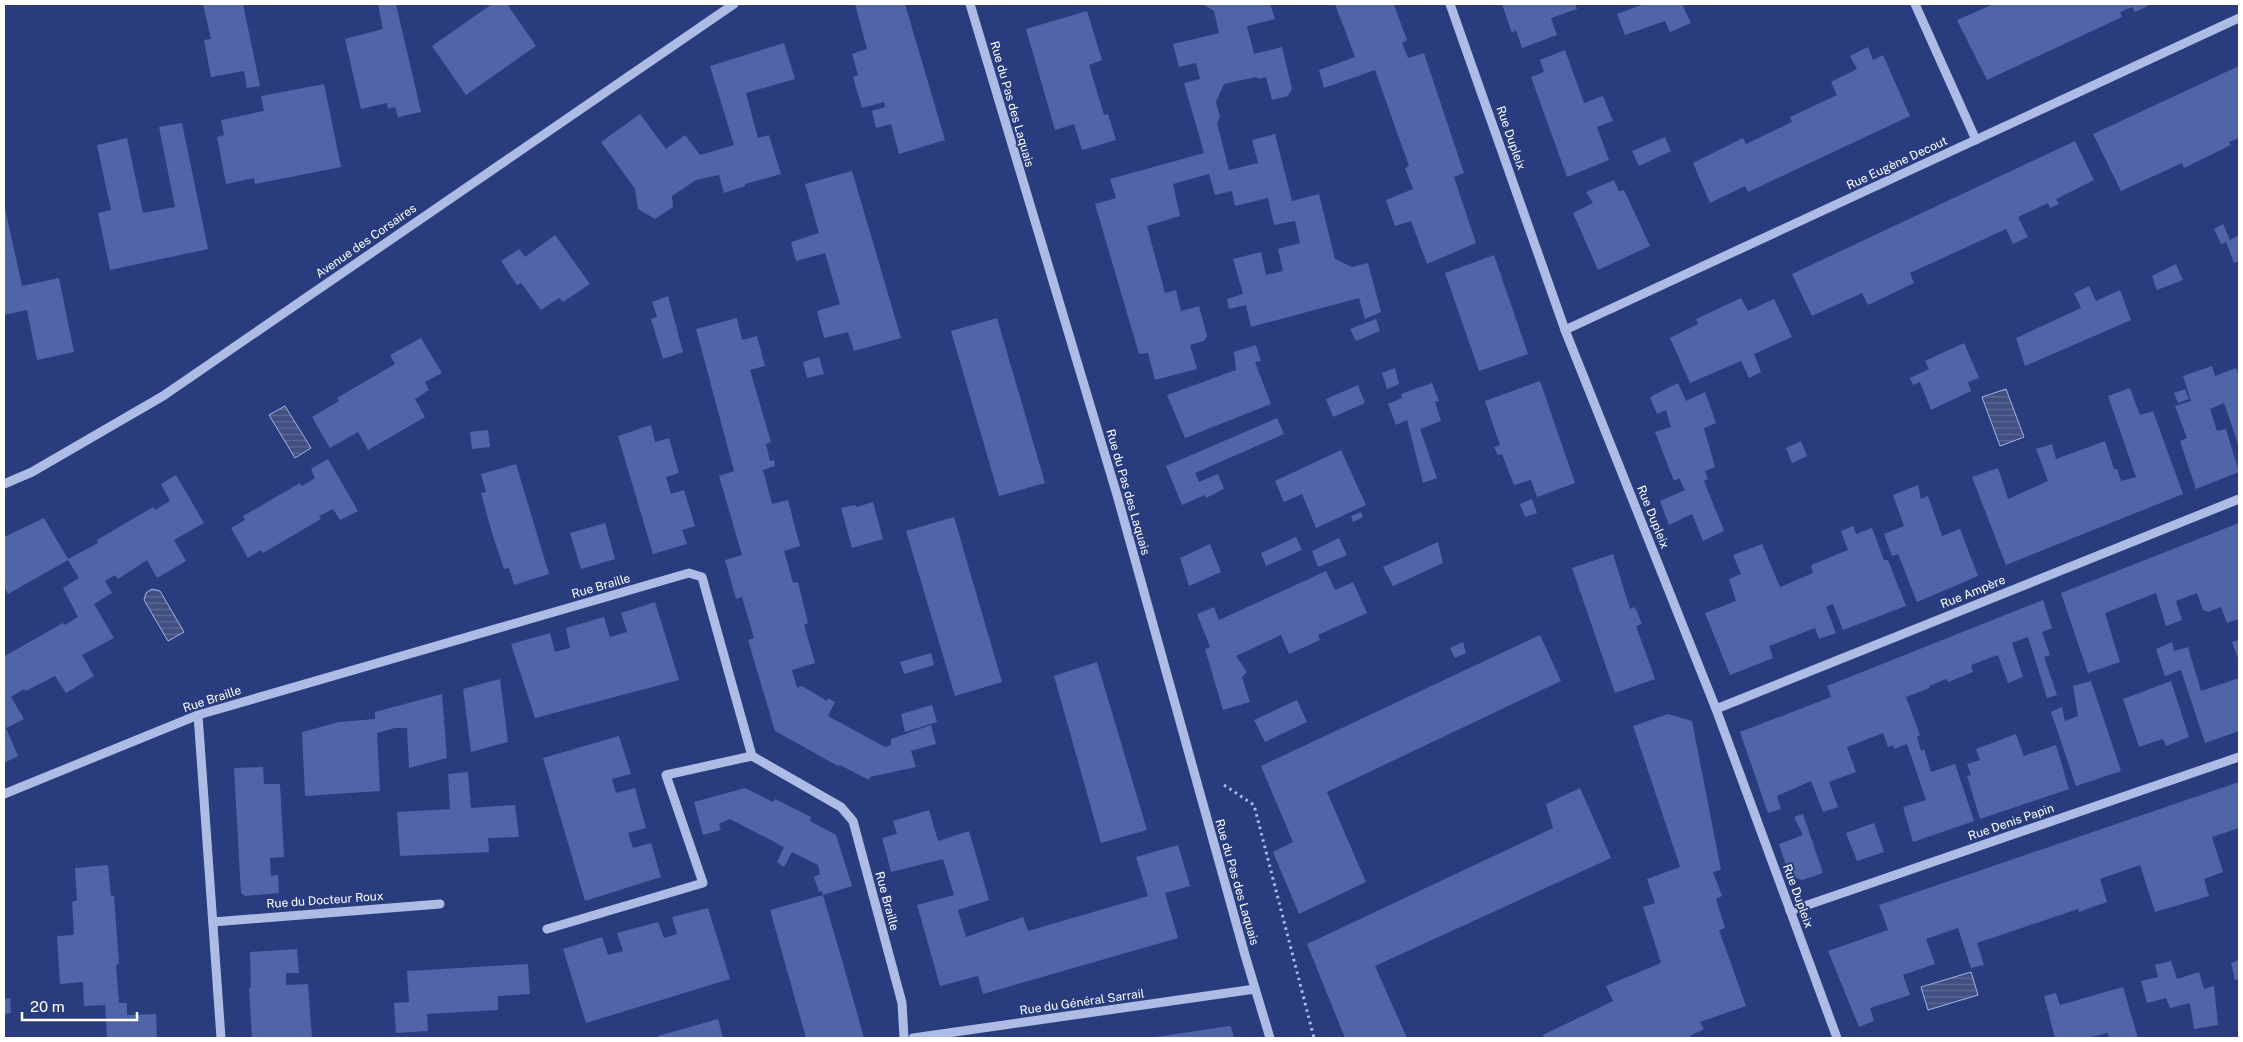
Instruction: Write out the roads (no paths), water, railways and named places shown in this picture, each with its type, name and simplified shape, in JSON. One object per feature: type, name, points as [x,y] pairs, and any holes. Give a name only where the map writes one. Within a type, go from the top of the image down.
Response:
[{"type":"street","name":"Avenue des Corsaires","points":[[4,484],[32,472],[163,396],[734,4]]},
{"type":"street","name":"Rue du Pas des Laquais","points":[[970,4],[1117,496],[1270,1038]]},
{"type":"street","name":"Rue Dupleix","points":[[1450,4],[1565,330],[1716,709],[1836,1038]]},
{"type":"street","points":[[1915,4],[1976,140]]},
{"type":"street","name":"Rue Eugène Decout","points":[[1565,330],[2239,18]]},
{"type":"street","name":"Rue Ampère","points":[[1716,709],[2239,499]]},
{"type":"street","name":"Rue Braille","points":[[4,794],[198,715],[689,573],[702,577],[752,756],[842,807],[853,821],[902,1003],[904,1038]]},
{"type":"street","points":[[198,715],[221,1038]]},
{"type":"street","points":[[547,929],[703,883],[666,775],[752,756]]},
{"type":"street","name":"Rue Denis Papin","points":[[1790,911],[2239,757]]},
{"type":"street","name":"Rue du Docteur Roux","points":[[213,922],[440,904]]},
{"type":"street","name":"Rue du Général Sarrail","points":[[913,1038],[1255,989]]},
{"type":"water","points":[[2006,389],[2024,437],[2000,446],[1982,397]]},
{"type":"water","points":[[285,406],[311,448],[295,458],[269,415]]},
{"type":"water","points":[[152,589],[160,591],[184,632],[168,641],[144,600],[146,593]]},
{"type":"water","points":[[1971,972],[1978,995],[1928,1010],[1921,987]]}]
